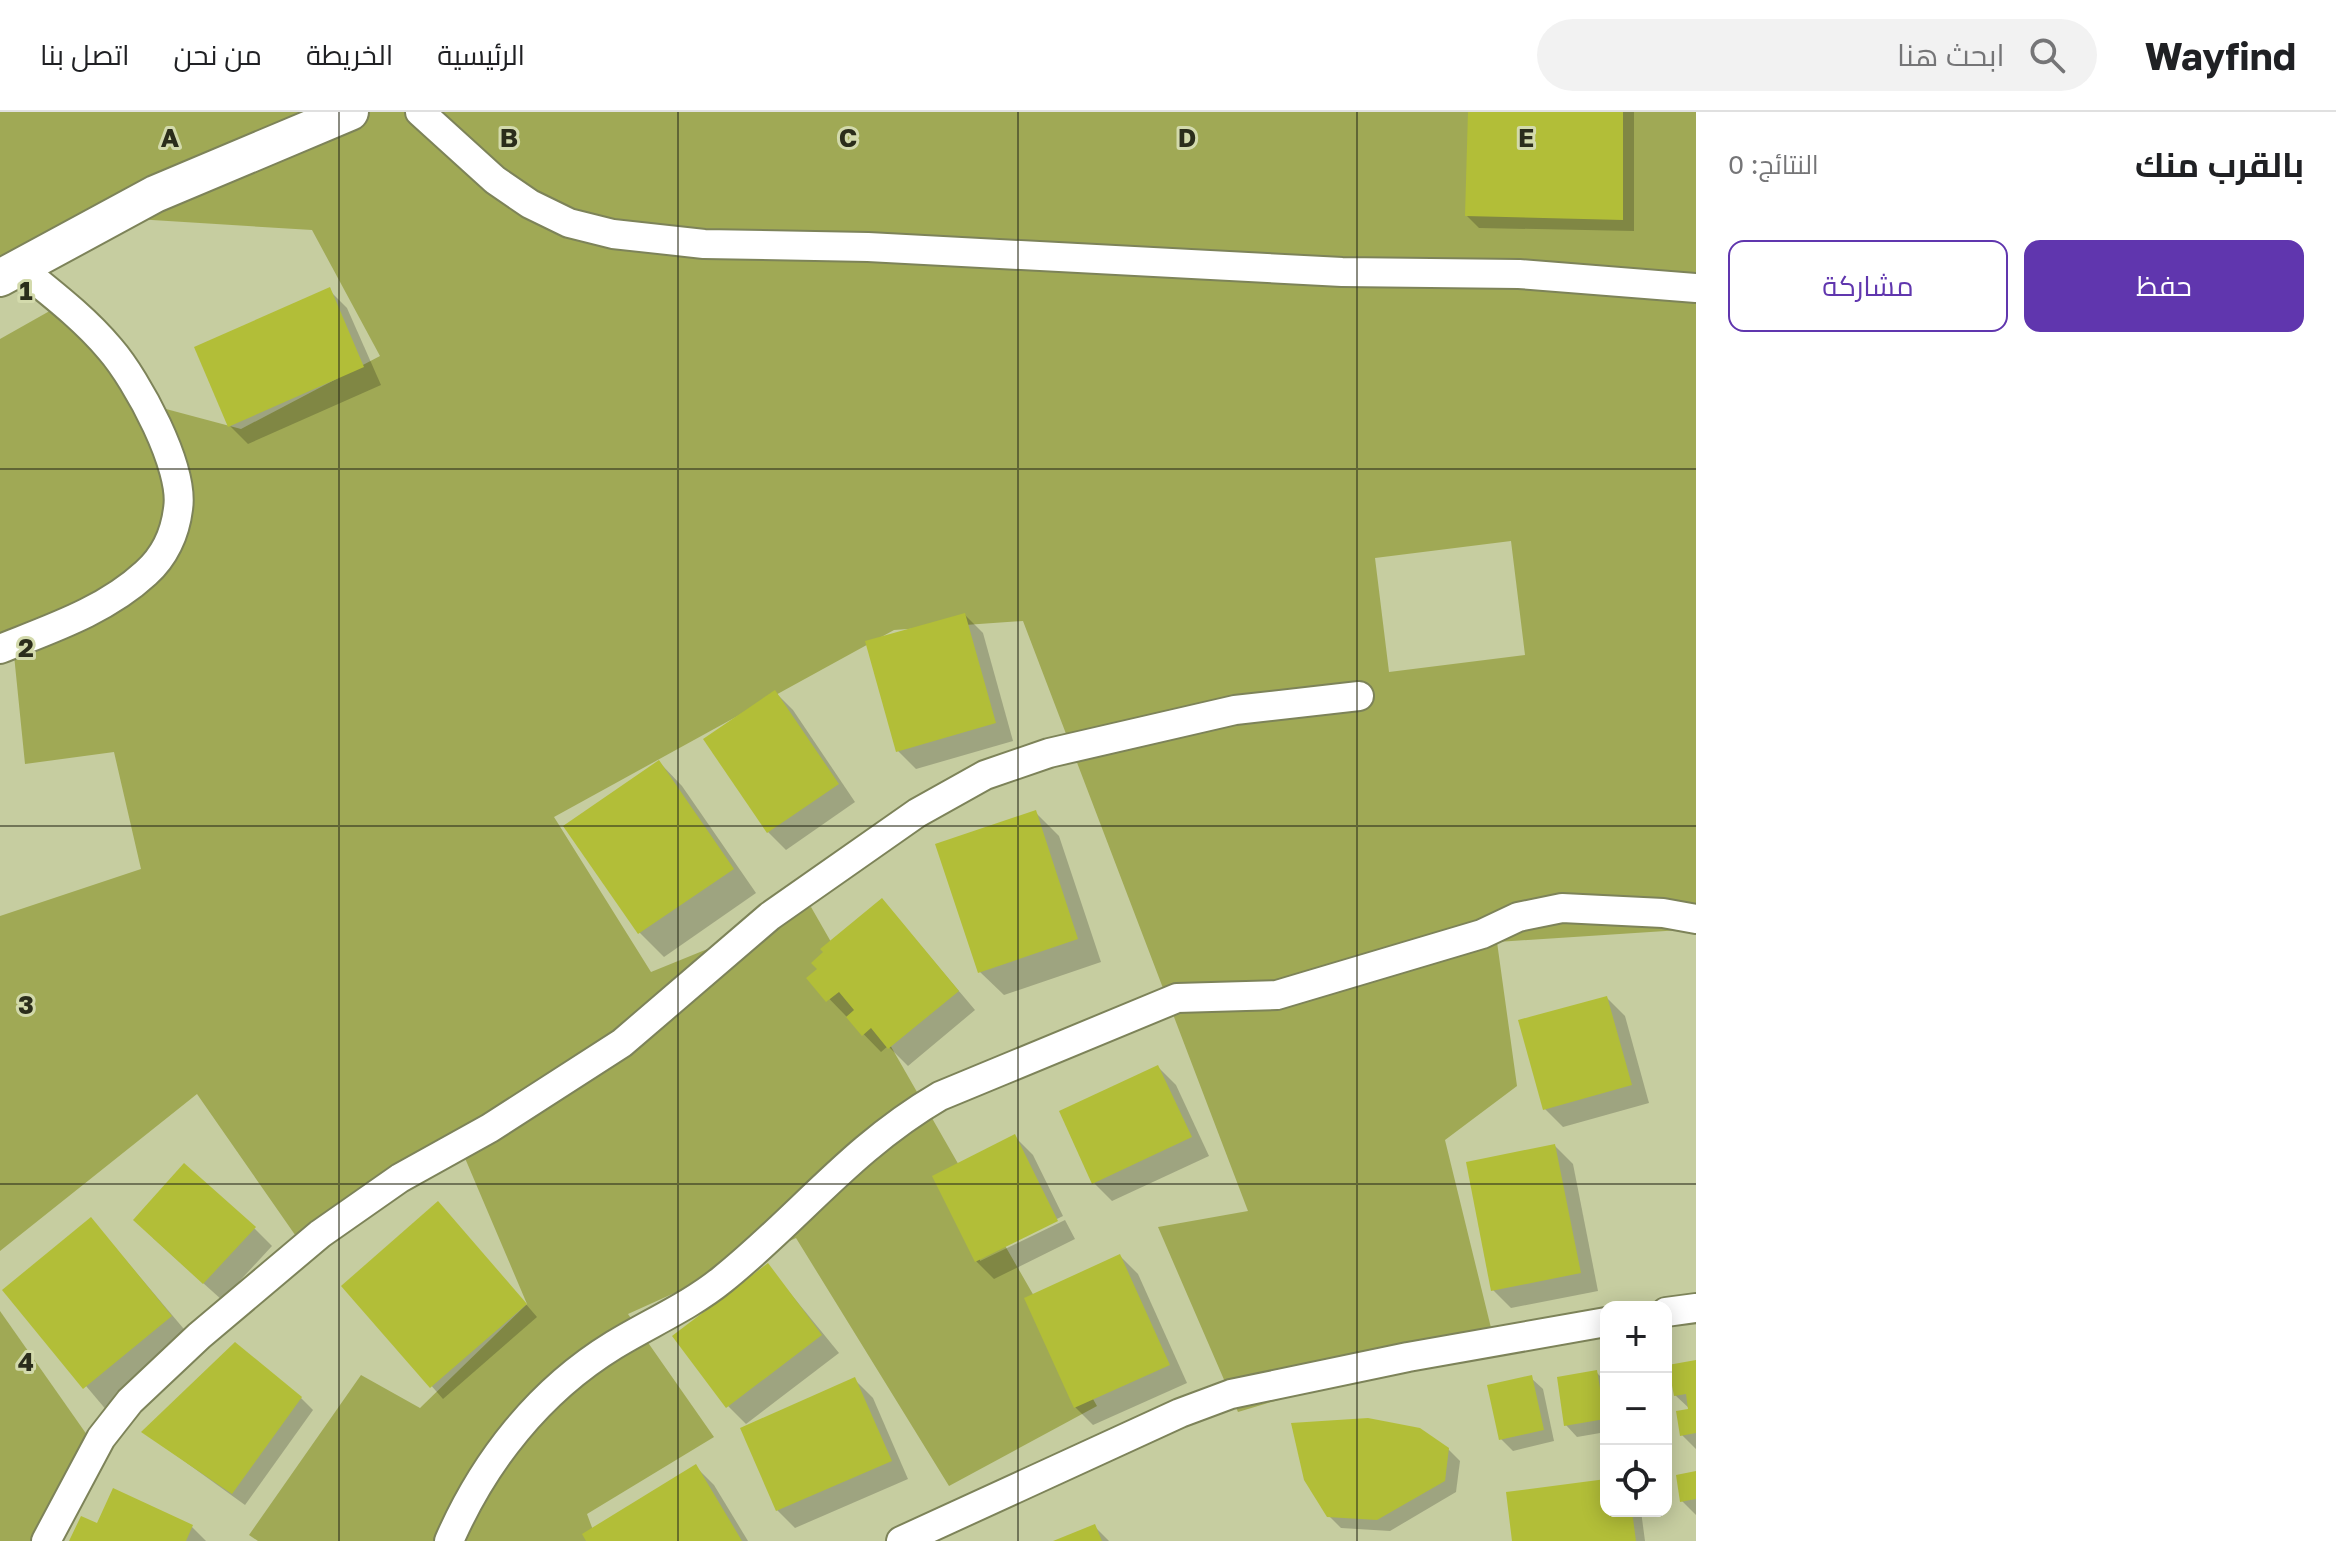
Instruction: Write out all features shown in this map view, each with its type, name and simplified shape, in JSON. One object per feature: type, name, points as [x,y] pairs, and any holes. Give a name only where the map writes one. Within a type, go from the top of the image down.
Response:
[{"type":"street","points":[[0,649],[83,615],[117,597],[148,572],[169,543],[179,507],[176,475],[128,373],[99,336],[10,273],[155,194],[350,112]]},
{"type":"street","points":[[420,112],[495,180],[530,204],[569,223],[642,238],[1145,260],[1342,272],[1519,274],[1696,288]]},
{"type":"street","points":[[46,1541],[101,1438],[130,1401],[199,1336],[320,1234],[400,1178],[490,1128],[622,1043],[770,916],[917,813],[985,775],[1049,753],[1235,710],[1359,696]]},
{"type":"street","points":[[449,1541],[461,1513],[520,1423],[577,1369],[723,1279],[851,1158],[908,1115],[940,1096],[1177,998],[1277,995],[1482,934],[1518,917],[1562,908],[1663,913],[1696,919]]},
{"type":"street","points":[[1672,1311],[1696,1308]]},
{"type":"street","points":[[901,1541],[1180,1413],[1231,1394],[1451,1348],[1600,1323]]},
{"type":"green space","points":[[0,112],[1696,112],[1696,929],[1497,942],[1517,1086],[1445,1140],[1493,1336],[1238,1412],[1158,1227],[1248,1211],[1023,621],[894,630],[554,817],[651,972],[811,907],[1097,1406],[949,1486],[796,1238],[628,1314],[714,1437],[587,1514],[597,1541],[258,1541],[249,1535],[361,1375],[420,1408],[527,1304],[456,1137],[300,1242],[197,1094],[0,1251],[0,916],[141,869],[114,752],[25,764],[14,655],[0,658],[0,339],[78,295],[136,401],[241,429],[380,356],[312,230],[120,218],[0,291]],"holes":[[[1511,541],[1525,655],[1389,672],[1375,558]]]},
{"type":"green space","points":[[0,1311],[99,1452],[55,1541],[0,1541]]},
{"type":"building","points":[[1468,112],[1623,112],[1623,220],[1465,216]]},
{"type":"building","points":[[330,287],[364,367],[228,427],[194,347]]},
{"type":"building","points":[[965,613],[996,723],[896,752],[865,641]]},
{"type":"building","points":[[775,690],[839,784],[767,833],[703,739]]},
{"type":"building","points":[[659,760],[734,869],[638,934],[563,826]]},
{"type":"building","points":[[1036,810],[1078,939],[978,973],[935,844]]},
{"type":"building","points":[[882,898],[959,991],[888,1049],[871,1028],[862,1036],[846,1017],[854,1010],[839,992],[826,1002],[806,978],[817,969],[811,963],[823,952],[820,949]]},
{"type":"building","points":[[1607,996],[1632,1085],[1543,1110],[1518,1020]]},
{"type":"building","points":[[1158,1065],[1192,1137],[1092,1184],[1059,1111]]},
{"type":"building","points":[[1015,1134],[1058,1221],[975,1262],[932,1176]]},
{"type":"building","points":[[1555,1144],[1581,1273],[1491,1291],[1466,1162]]},
{"type":"building","points":[[184,1163],[256,1227],[203,1284],[133,1220]]},
{"type":"building","points":[[438,1201],[527,1304],[430,1388],[341,1286]]},
{"type":"building","points":[[91,1217],[172,1316],[83,1389],[2,1290]]},
{"type":"building","points":[[1120,1254],[1170,1365],[1074,1408],[1024,1298]]},
{"type":"building","points":[[768,1263],[822,1335],[726,1408],[672,1336]]},
{"type":"building","points":[[235,1342],[302,1397],[232,1494],[141,1432]]},
{"type":"building","points":[[1696,1360],[1696,1433],[1680,1436],[1676,1411],[1688,1409],[1686,1394],[1674,1396],[1672,1364]]},
{"type":"building","points":[[1597,1370],[1600,1420],[1564,1426],[1557,1377]]},
{"type":"building","points":[[1532,1375],[1544,1430],[1499,1440],[1487,1385]]},
{"type":"building","points":[[855,1377],[892,1461],[776,1511],[740,1428]]},
{"type":"building","points":[[1368,1418],[1420,1428],[1449,1448],[1445,1481],[1377,1520],[1327,1517],[1304,1480],[1291,1423]]},
{"type":"building","points":[[696,1464],[742,1541],[586,1541],[582,1534]]},
{"type":"building","points":[[1696,1471],[1696,1499],[1680,1502],[1676,1475]]},
{"type":"building","points":[[1600,1480],[1600,1517],[1633,1517],[1636,1541],[1512,1541],[1506,1492]]},
{"type":"building","points":[[113,1488],[193,1525],[186,1541],[69,1541],[81,1516],[97,1523]]},
{"type":"building","points":[[1095,1524],[1102,1541],[1053,1541]]}]
